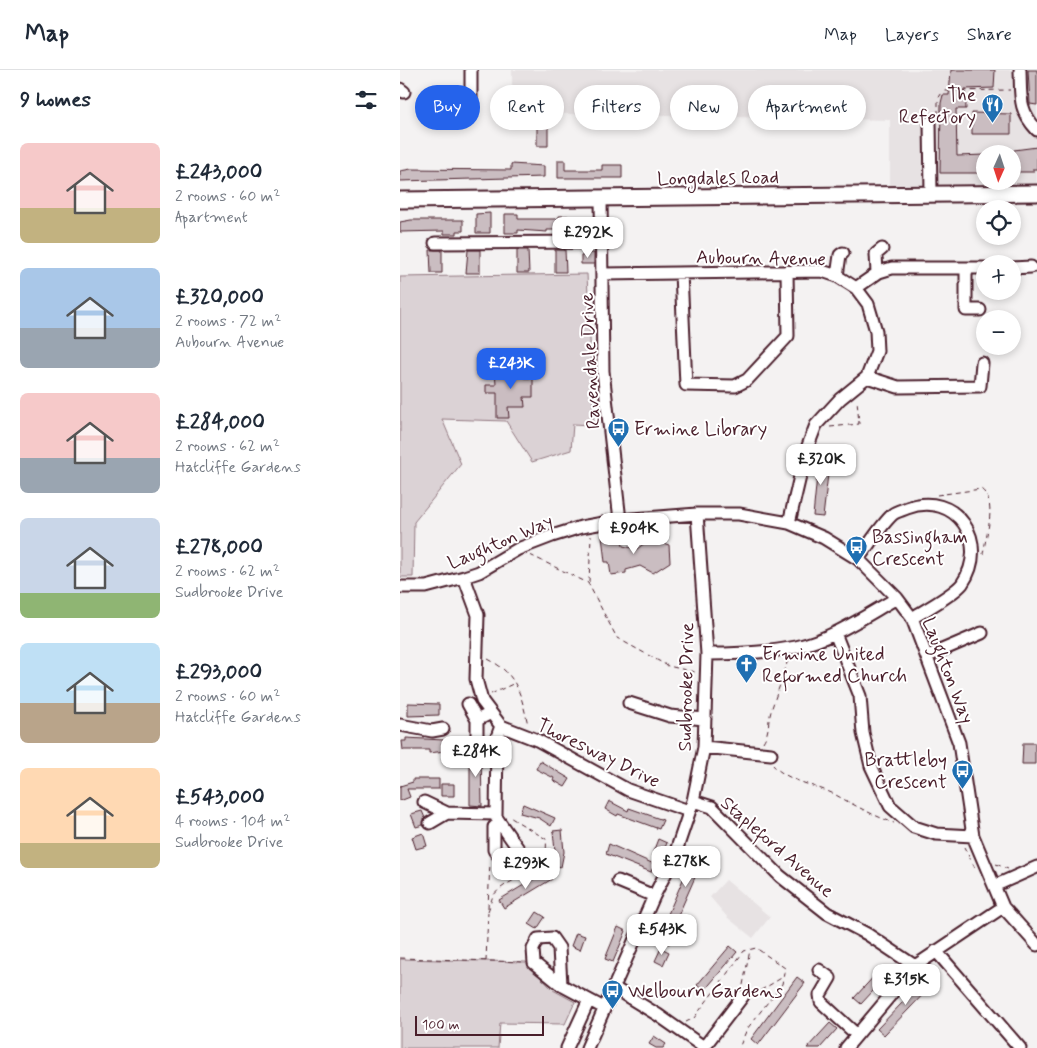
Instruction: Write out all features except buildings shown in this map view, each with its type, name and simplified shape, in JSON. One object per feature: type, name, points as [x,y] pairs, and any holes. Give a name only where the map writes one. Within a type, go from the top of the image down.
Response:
[{"type":"main road","name":"Longdales Road","points":[[400,200],[1037,193]]},
{"type":"street","points":[[471,70],[471,85]]},
{"type":"street","points":[[1020,70],[1021,106],[1028,120],[1037,130]]},
{"type":"street","points":[[930,122],[931,193]]},
{"type":"street","name":"Ravendale Drive","points":[[601,198],[603,371],[620,520]]},
{"type":"street","points":[[435,243],[602,242]]},
{"type":"street","points":[[877,273],[876,254],[882,249]]},
{"type":"street","points":[[837,276],[840,255],[843,253]]},
{"type":"street","points":[[856,288],[877,273],[892,268],[976,268]]},
{"type":"street","points":[[966,268],[966,310],[976,310]]},
{"type":"street","points":[[1021,268],[1031,268]]},
{"type":"street","points":[[681,273],[686,385],[735,386],[747,380],[788,336],[787,271]]},
{"type":"street","name":"Aubourn Avenue","points":[[603,274],[822,271],[837,276],[856,288],[868,304],[876,331],[876,356],[867,377]]},
{"type":"street","points":[[789,523],[806,451],[816,425],[855,386],[867,377],[898,387],[980,386],[982,362]]},
{"type":"street","points":[[858,559],[894,513],[918,504],[949,509],[964,521],[973,542],[972,564],[960,585],[912,618]]},
{"type":"street","name":"Laughton Way","points":[[400,587],[426,586],[464,577],[479,572],[518,549],[552,536],[592,525],[620,520],[697,514],[739,514],[789,523],[824,538],[858,559],[897,598],[912,618],[928,656],[959,743],[972,836],[1003,907],[1037,945]]},
{"type":"street","name":"Sudbrooke Drive","points":[[587,1048],[654,896],[674,857],[691,806],[704,747],[707,654],[697,514]]},
{"type":"street","points":[[464,577],[478,615],[476,680],[482,698],[501,726],[497,737],[498,818],[494,827],[494,850],[502,860],[513,859],[519,850],[498,818]]},
{"type":"street","points":[[707,654],[756,653],[790,648],[834,633],[897,598]]},
{"type":"street","points":[[834,633],[860,696],[863,733],[871,766],[890,806],[914,827],[936,834],[972,836]]},
{"type":"street","points":[[928,656],[982,633]]},
{"type":"street","points":[[629,703],[670,716],[705,718]]},
{"type":"street","points":[[468,704],[477,720],[477,744]]},
{"type":"street","points":[[477,720],[491,713]]},
{"type":"street","points":[[400,724],[432,731],[443,729]]},
{"type":"street","name":"Thoresway Drive","points":[[501,726],[531,738],[628,790],[691,806]]},
{"type":"street","points":[[704,747],[765,754]]},
{"type":"street","points":[[424,802],[447,812],[498,818]]},
{"type":"street","name":"Stapleford Avenue","points":[[691,806],[712,808],[780,876],[827,913],[867,934],[915,966]]},
{"type":"street","points":[[430,823],[447,812]]},
{"type":"street","points":[[994,886],[1037,867]]},
{"type":"street","points":[[618,881],[654,896]]},
{"type":"street","points":[[846,1048],[915,966],[936,950],[1003,907]]},
{"type":"street","points":[[562,986],[558,948],[552,938],[538,939],[533,949],[534,963],[562,986],[604,1008]]},
{"type":"street","points":[[936,950],[1020,1048]]},
{"type":"street","points":[[819,970],[830,978],[820,995],[821,1002],[857,1035]]},
{"type":"street","points":[[614,988],[658,1015],[705,1048],[742,998]]},
{"type":"street","points":[[567,1048],[589,1000]]},
{"type":"path","points":[[954,91],[1010,89],[1010,95]]},
{"type":"path","points":[[825,427],[859,424],[855,386]]},
{"type":"path","points":[[592,525],[588,583],[617,638],[668,666],[685,671],[706,672]]},
{"type":"path","points":[[518,549],[588,583]]},
{"type":"path","points":[[790,648],[784,678],[769,719],[765,754],[773,766],[791,777],[833,794],[869,814],[901,826],[914,827]]},
{"type":"path","points":[[477,654],[504,668],[516,683],[531,738]]},
{"type":"path","points":[[482,698],[516,683]]},
{"type":"path","points":[[486,961],[490,855],[494,850]]},
{"type":"path","points":[[982,858],[1021,874]]},
{"type":"path","points":[[742,998],[750,949]]},
{"type":"path","points":[[400,958],[534,963]]},
{"type":"path","points":[[720,982],[742,998],[752,996],[784,977]]},
{"type":"shaded area","points":[[512,70],[1037,70],[1037,184],[1021,184],[1021,145],[976,145],[976,184],[890,185],[890,120],[866,120],[866,85],[748,85],[748,117],[738,117],[738,85],[670,85],[670,116],[660,116],[660,85],[574,85],[574,114],[564,114],[564,85],[512,85]]},
{"type":"shaded area","points":[[587,274],[594,425],[573,424],[571,450],[532,462],[506,421],[442,419],[461,464],[414,522],[413,577],[400,577],[400,277]]},
{"type":"shaded area","points":[[726,880],[770,917],[753,938],[728,918],[710,897]]},
{"type":"shaded area","points":[[400,959],[526,962],[553,990],[575,1002],[565,1024],[500,1023],[498,1048],[400,1048]]},
{"type":"place","name":"The Refectory","points":[[992,124]]},
{"type":"place","name":"Ermine Library","points":[[618,447]]},
{"type":"place","name":"Bassingham Crescent","points":[[856,566]]},
{"type":"place","name":"Ermine United Reformed Church","points":[[746,683]]},
{"type":"place","name":"Brattleby Crescent","points":[[963,789]]},
{"type":"place","name":"Welbourn Gardens","points":[[612,1009]]}]
